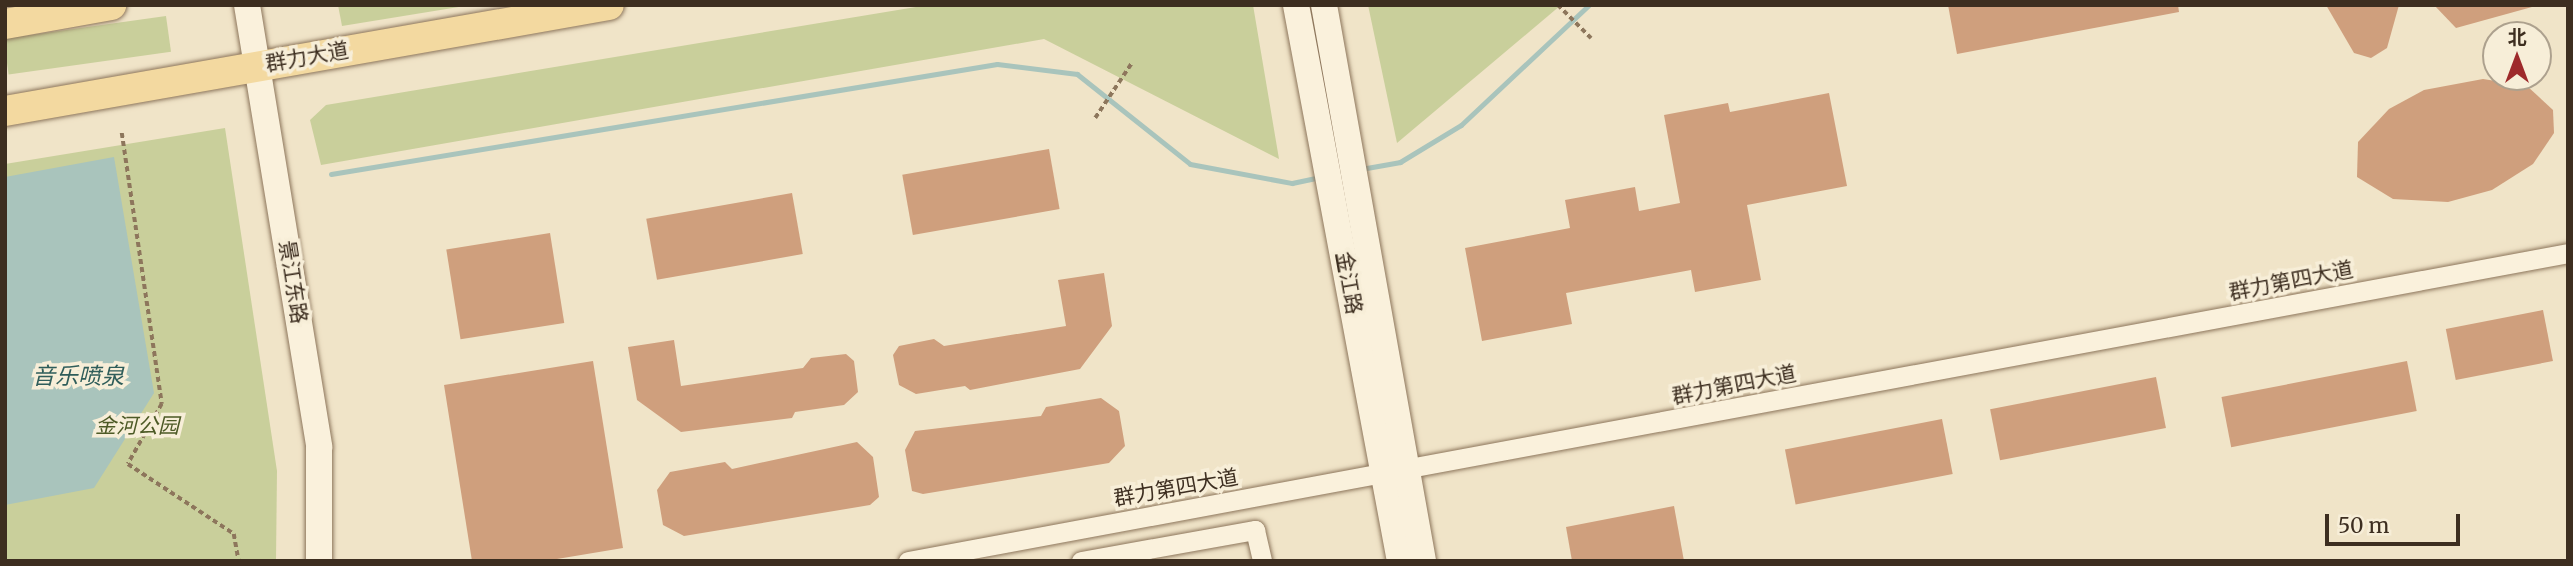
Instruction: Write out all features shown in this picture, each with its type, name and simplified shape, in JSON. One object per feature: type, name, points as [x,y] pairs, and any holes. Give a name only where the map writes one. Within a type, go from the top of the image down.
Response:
[{"type":"main road","points":[[5,24],[111,5]]},
{"type":"main road","name":"群力大道","points":[[5,111],[609,5]]},
{"type":"street","name":"景江东路","points":[[247,5],[319,447],[319,561]]},
{"type":"street","name":"金江路","points":[[1296,5],[1335,147],[1351,226],[1394,471],[1400,561]]},
{"type":"street","name":"金江路","points":[[1324,5],[1335,147]]},
{"type":"street","name":"群力第四大道","points":[[908,561],[2568,253]]},
{"type":"street","name":"金江路","points":[[1394,471],[1423,561]]},
{"type":"street","points":[[1081,561],[1255,530],[1262,561]]},
{"type":"path","points":[[1558,5],[1591,37]]},
{"type":"path","points":[[1095,118],[1131,64]]},
{"type":"path","points":[[122,132],[162,404],[128,464],[234,534],[239,561]]},
{"type":"green space","points":[[338,5],[471,5],[342,26]]},
{"type":"green space","points":[[928,5],[1253,5],[1279,159],[1044,39],[321,165],[310,120],[326,105]]},
{"type":"green space","points":[[1368,5],[1561,5],[1397,143]]},
{"type":"green space","points":[[166,16],[171,52],[9,74],[5,39]]},
{"type":"green space","name":"金河公园","points":[[225,128],[277,471],[276,561],[5,561],[5,164]]},
{"type":"water","name":"音乐喷泉","points":[[114,157],[154,393],[94,488],[5,505],[5,177]]},
{"type":"building","points":[[1948,5],[2178,5],[2179,12],[1957,54]]},
{"type":"building","points":[[2326,5],[2399,5],[2387,48],[2371,58],[2354,53]]},
{"type":"building","points":[[2434,5],[2532,5],[2532,7],[2456,28]]},
{"type":"building","points":[[2482,79],[2482,91],[2532,91],[2553,110],[2554,133],[2533,164],[2492,190],[2448,202],[2393,199],[2357,177],[2358,142],[2389,109],[2424,90]]},
{"type":"building","points":[[1829,93],[1847,186],[1747,205],[1761,280],[1695,292],[1691,270],[1566,293],[1572,324],[1482,341],[1465,248],[1570,228],[1565,200],[1635,187],[1639,211],[1680,203],[1664,115],[1728,103],[1730,112]]},
{"type":"building","points":[[1049,149],[1060,209],[913,235],[902,175]]},
{"type":"building","points":[[792,193],[803,254],[657,280],[646,219]]},
{"type":"building","points":[[550,233],[564,323],[461,339],[446,249]]},
{"type":"building","points":[[1104,273],[1112,326],[1080,369],[970,390],[965,386],[916,394],[899,385],[893,355],[899,346],[934,339],[944,346],[1066,326],[1058,280]]},
{"type":"building","points":[[2543,310],[2553,361],[2456,380],[2446,329]]},
{"type":"building","points":[[674,340],[681,386],[803,368],[811,358],[846,354],[854,361],[858,392],[844,405],[795,412],[792,418],[681,432],[637,400],[628,347]]},
{"type":"building","points":[[593,361],[623,548],[545,561],[472,561],[444,385]]},
{"type":"building","points":[[2407,361],[2417,411],[2231,447],[2221,397]]},
{"type":"building","points":[[2156,377],[2166,428],[2000,460],[1990,409]]},
{"type":"building","points":[[1101,398],[1119,411],[1125,446],[1109,463],[923,494],[912,491],[905,450],[915,431],[1041,416],[1046,407]]},
{"type":"building","points":[[1942,419],[1953,474],[1796,505],[1785,450]]},
{"type":"building","points":[[857,442],[873,457],[879,497],[870,505],[684,536],[663,525],[657,490],[670,472],[725,462],[732,469]]},
{"type":"building","points":[[1674,506],[1684,561],[1572,561],[1566,527]]},
{"type":"waterway","points":[[1361,169],[1400,162],[1461,125],[1589,5]]},
{"type":"waterway","points":[[331,174],[997,64],[1077,74],[1190,164],[1292,183],[1320,177]]}]
